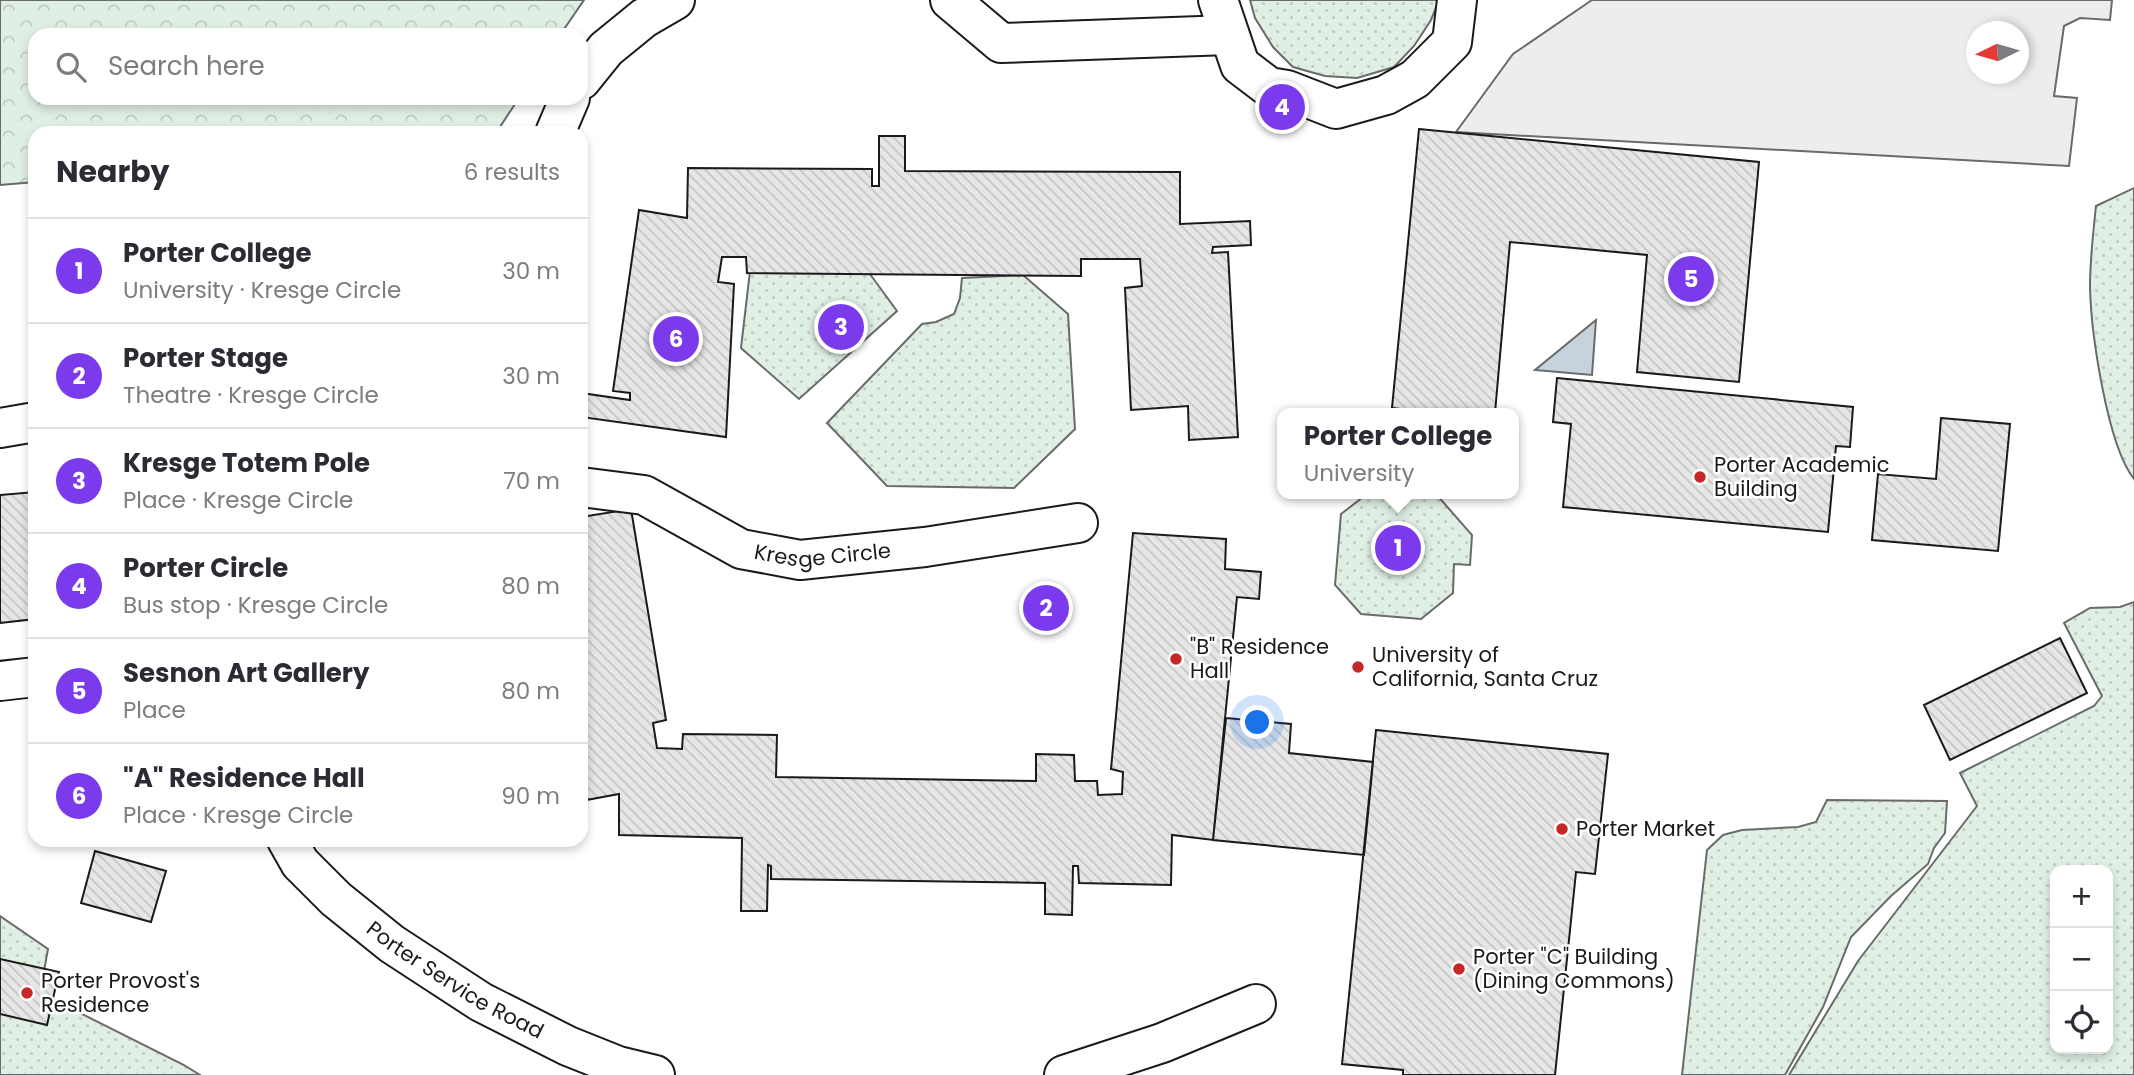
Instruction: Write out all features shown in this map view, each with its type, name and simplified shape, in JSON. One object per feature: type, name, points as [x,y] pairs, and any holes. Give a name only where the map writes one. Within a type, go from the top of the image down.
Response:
[{"type":"street","points":[[588,72],[607,49],[644,18],[675,0]]},
{"type":"street","points":[[950,0],[1001,43],[1224,18],[1240,65],[1269,87],[1287,90],[1336,109],[1386,95],[1415,79],[1452,42],[1457,0]]},
{"type":"street","points":[[558,126],[567,105]]},
{"type":"street","points":[[0,428],[28,423]]},
{"type":"street","name":"Kresge Circle","points":[[588,488],[644,495],[741,549],[800,559],[925,547],[1078,523]]},
{"type":"street","points":[[0,681],[28,678]]},
{"type":"street","name":"Porter Service Road","points":[[291,847],[300,863],[336,899],[392,944],[481,1002],[568,1046],[618,1066],[655,1075]]},
{"type":"street","points":[[1064,1075],[1162,1043],[1256,1004]]},
{"type":"green space","points":[[0,0],[584,0],[565,28],[28,28],[28,105],[514,105],[501,126],[28,126],[28,183],[0,185]]},
{"type":"green space","points":[[1250,0],[1439,0],[1431,20],[1414,46],[1394,67],[1357,78],[1325,76],[1293,67],[1273,47],[1255,18]]},
{"type":"green space","points":[[2134,188],[2134,479],[2124,463],[2108,415],[2097,359],[2090,287],[2096,206]]},
{"type":"green space","points":[[867,270],[897,311],[799,399],[741,348],[750,271]]},
{"type":"green space","points":[[1023,275],[1068,314],[1075,429],[1014,488],[887,486],[827,423],[922,324],[936,322],[954,314],[960,298],[962,278]]},
{"type":"green space","points":[[1360,499],[1440,499],[1472,535],[1470,565],[1454,564],[1453,593],[1421,619],[1361,614],[1335,585],[1341,514]]},
{"type":"green space","points":[[2134,602],[2134,1075],[1789,1075],[1858,961],[1977,806],[1960,773],[2094,706],[2102,696],[2064,623],[2090,608],[2120,607]]},
{"type":"green space","points":[[1827,800],[1947,801],[1945,833],[1934,848],[1928,864],[1891,896],[1851,937],[1823,1007],[1785,1075],[1682,1075],[1707,850],[1723,835],[1742,830],[1798,827],[1816,822]]},
{"type":"green space","points":[[0,916],[48,949],[40,993],[200,1075],[0,1075]]},
{"type":"shaded area","points":[[1592,0],[2112,0],[2110,20],[2080,18],[2064,26],[2054,96],[2077,98],[2069,166],[1456,132],[1513,54]]},
{"type":"shaded area","points":[[1596,320],[1592,375],[1535,370]]},
{"type":"building","points":[[1419,129],[1759,162],[1739,382],[1637,372],[1647,255],[1510,242],[1495,408],[1392,408]]},
{"type":"building","points":[[879,136],[905,136],[905,171],[1180,172],[1180,224],[1250,221],[1251,245],[1213,247],[1212,253],[1228,252],[1238,437],[1189,440],[1188,406],[1131,410],[1125,288],[1142,286],[1140,259],[1081,259],[1081,276],[747,273],[746,257],[722,257],[718,282],[734,284],[726,437],[588,418],[588,394],[630,400],[630,393],[613,391],[639,210],[687,218],[688,168],[872,169],[872,186],[879,186]]},
{"type":"building","name":"Porter Academic Building","points":[[1557,378],[1853,407],[1850,447],[1836,446],[1828,532],[1563,507],[1571,424],[1553,422]]},
{"type":"building","points":[[1941,418],[2010,424],[1998,551],[1872,540],[1878,474],[1936,479]]},
{"type":"building","points":[[28,493],[28,620],[0,623],[0,495]]},
{"type":"building","name":"\"B\" Residence Hall","points":[[631,509],[666,720],[653,723],[657,748],[682,749],[683,734],[777,735],[776,777],[1036,781],[1036,754],[1074,755],[1075,781],[1097,781],[1098,795],[1122,794],[1123,772],[1111,769],[1133,533],[1226,539],[1225,569],[1261,572],[1259,599],[1237,597],[1213,840],[1172,835],[1171,885],[1079,883],[1078,866],[1073,866],[1072,915],[1045,914],[1045,883],[771,879],[771,866],[768,865],[767,911],[741,911],[742,838],[619,835],[619,794],[588,800],[588,516]]},
{"type":"building","points":[[2060,638],[2087,693],[1950,760],[1924,705]]},
{"type":"building","points":[[1226,718],[1291,724],[1289,753],[1373,762],[1364,855],[1213,840]]},
{"type":"building","name":"Porter \"C\" Building (Dining Commons)","points":[[1376,730],[1608,754],[1595,874],[1576,872],[1555,1075],[1403,1075],[1403,1070],[1342,1064]]},
{"type":"building","points":[[95,851],[166,871],[151,922],[81,903]]},
{"type":"building","name":"Porter Provost's Residence","points":[[0,959],[59,972],[47,1025],[0,1014]]},
{"type":"place","name":"Porter Circle","points":[[1282,107]]},
{"type":"place","name":"Sesnon Art Gallery","points":[[1691,279]]},
{"type":"place","name":"Kresge Totem Pole","points":[[841,327]]},
{"type":"place","name":"\"A\" Residence Hall","points":[[676,339]]},
{"type":"place","name":"Porter Academic Building","points":[[1700,477]]},
{"type":"place","name":"Porter College","points":[[1398,548]]},
{"type":"place","name":"Porter Stage","points":[[1046,608]]},
{"type":"place","name":"\"B\" Residence Hall","points":[[1176,659]]},
{"type":"place","name":"University of California, Santa Cruz","points":[[1358,667]]},
{"type":"place","name":"Porter Market","points":[[1562,829]]},
{"type":"place","name":"Porter \"C\" Building (Dining Commons)","points":[[1459,969]]},
{"type":"place","name":"Porter Provost's Residence","points":[[27,993]]}]
